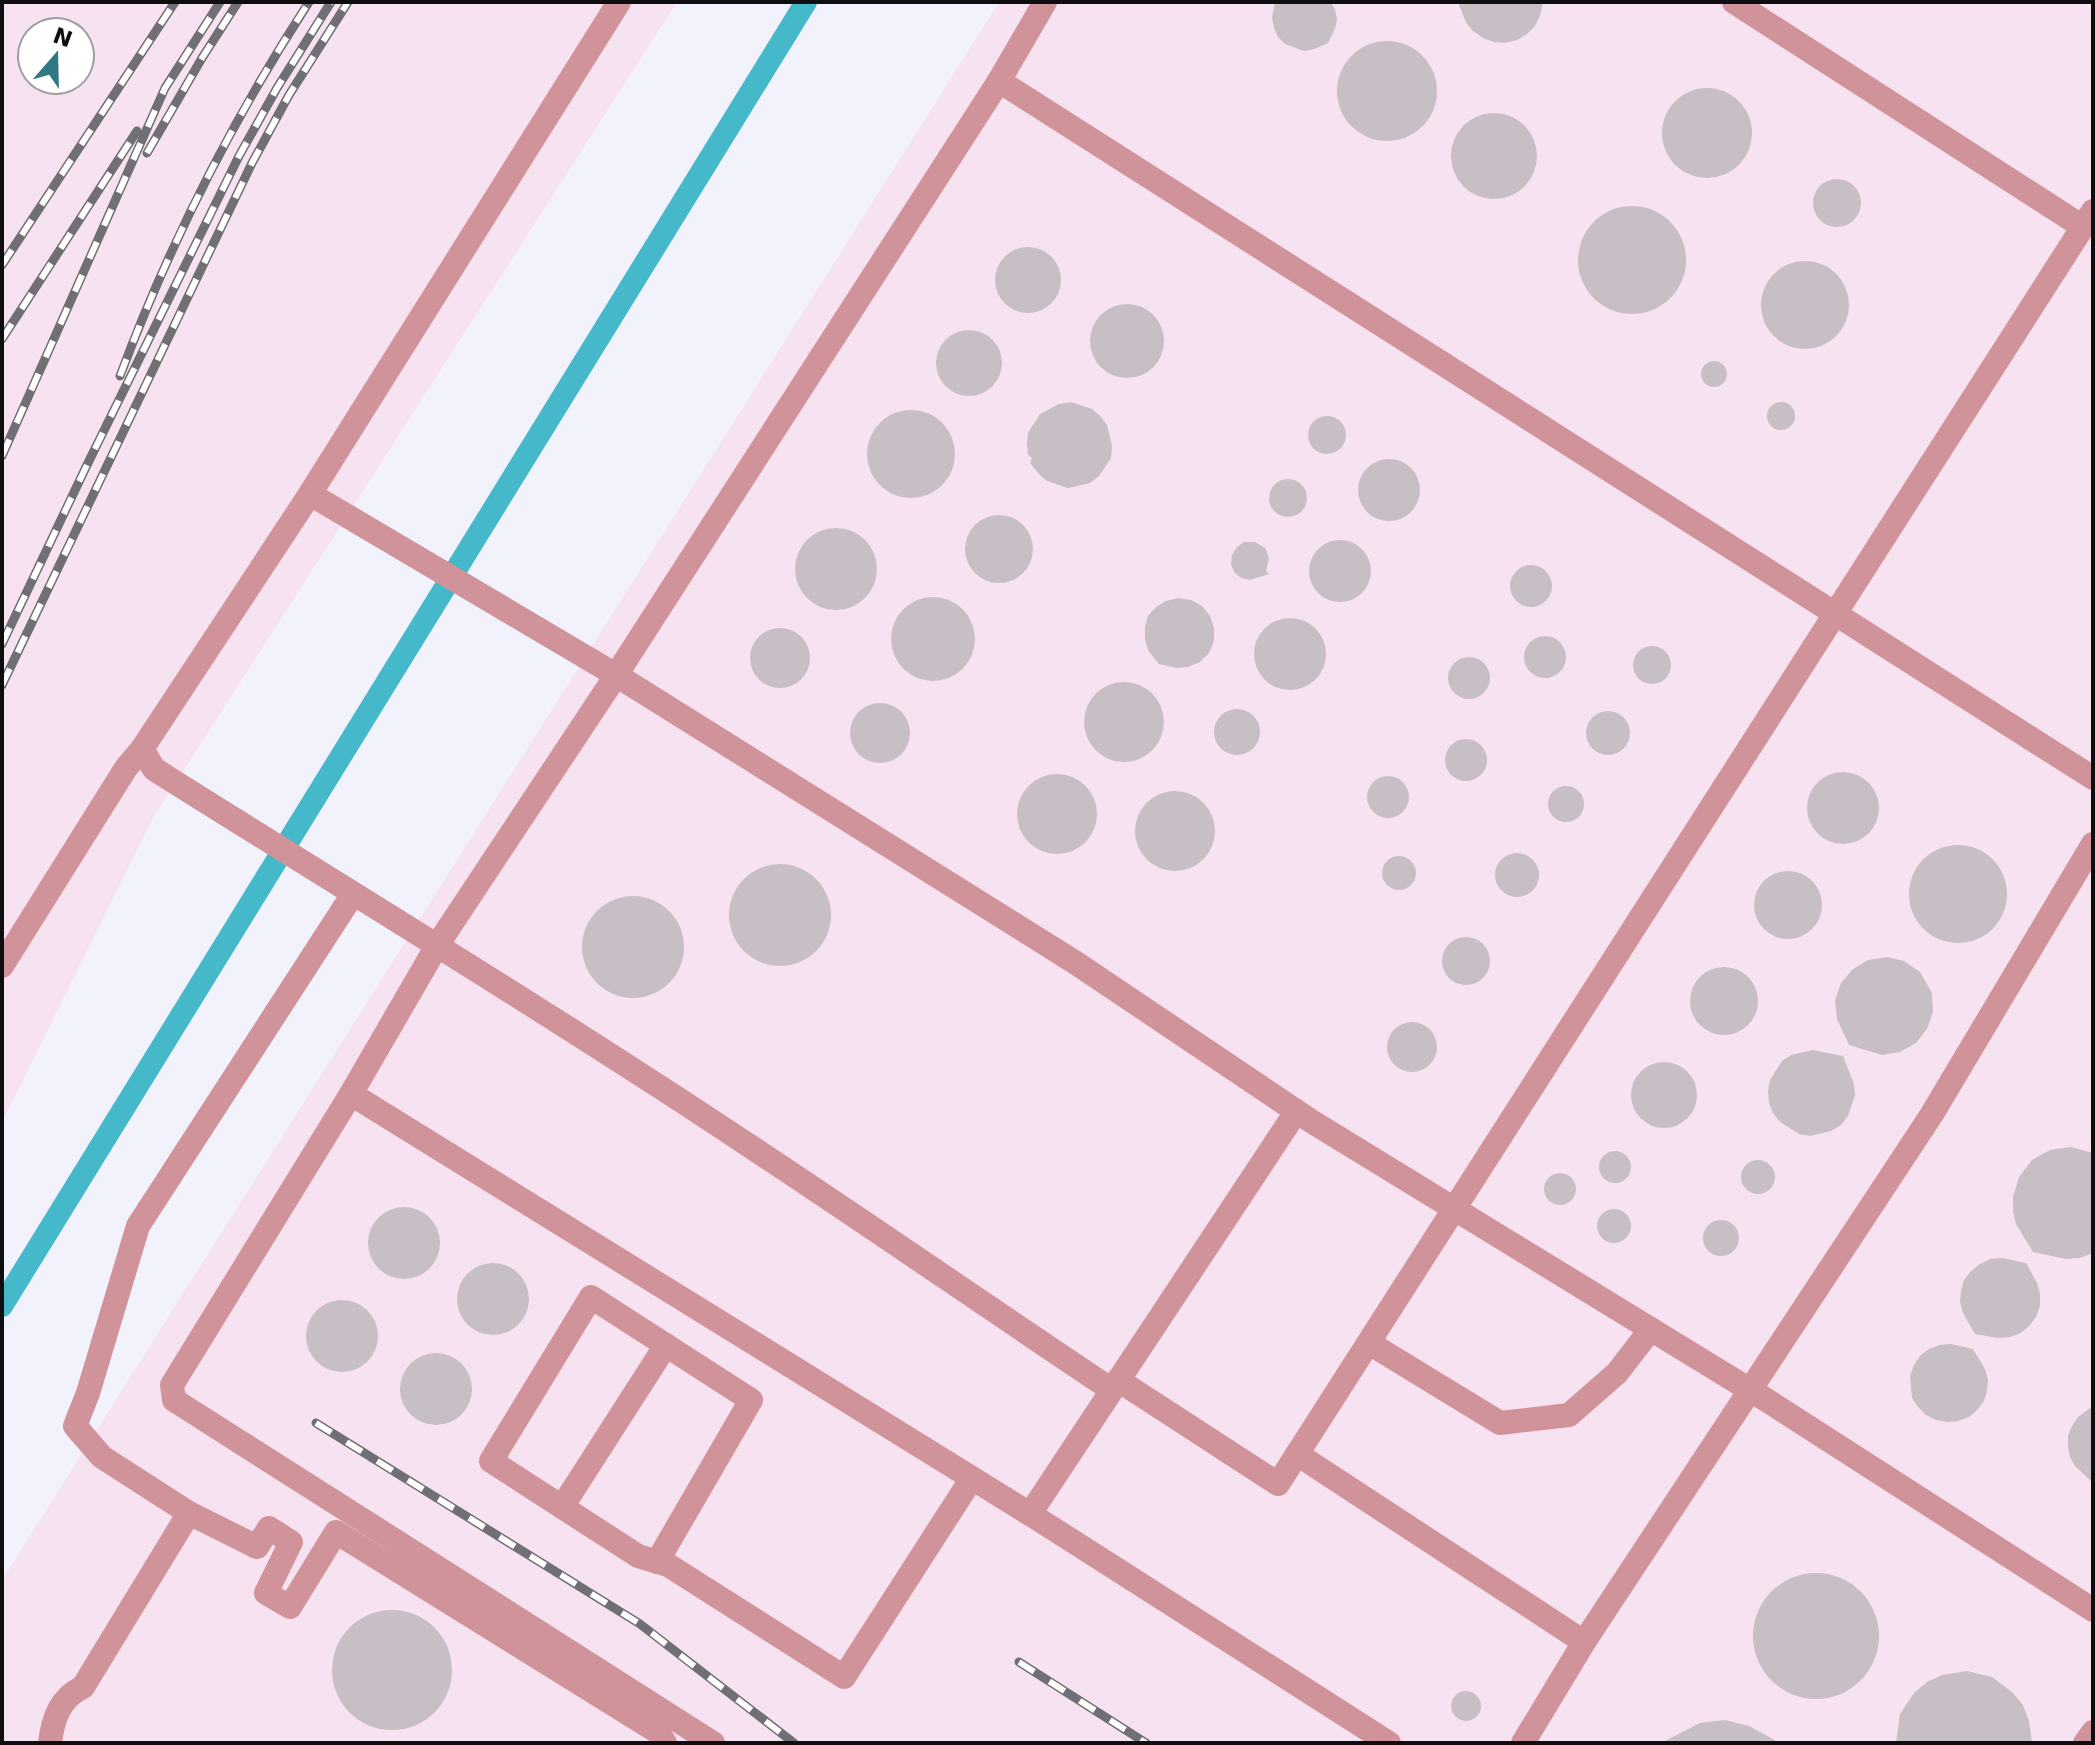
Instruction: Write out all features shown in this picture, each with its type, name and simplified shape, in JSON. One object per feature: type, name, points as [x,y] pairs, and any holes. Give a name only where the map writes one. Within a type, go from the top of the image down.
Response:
[{"type":"street","points":[[2,966],[126,768],[142,749],[310,494],[619,2]]},
{"type":"street","points":[[713,1743],[174,1400],[172,1385],[351,1094],[438,944],[616,675],[999,81],[1045,2]]},
{"type":"street","points":[[142,749],[154,769],[438,944],[1115,1385],[1278,1484],[2088,219],[1734,2]]},
{"type":"street","points":[[999,81],[2093,778]]},
{"type":"street","points":[[310,494],[616,675],[1076,963],[1296,1112],[1750,1390],[2093,1610]]},
{"type":"street","points":[[1523,1743],[1584,1642],[1932,1114],[2093,844]]},
{"type":"street","points":[[353,894],[138,1226],[88,1393],[75,1426],[102,1457],[189,1513],[257,1547],[269,1528],[291,1542],[266,1593],[290,1607],[336,1532],[658,1732],[665,1743]]},
{"type":"street","points":[[351,1094],[1030,1514],[1389,1743]]},
{"type":"street","points":[[1030,1514],[1296,1112]]},
{"type":"street","points":[[657,1562],[751,1400],[591,1297],[491,1461],[638,1556],[657,1562],[668,1565],[844,1677],[972,1478]]},
{"type":"street","points":[[1369,1343],[1500,1423],[1569,1415],[1617,1373],[1651,1329]]},
{"type":"street","points":[[562,1507],[666,1345]]},
{"type":"street","points":[[1297,1454],[1584,1642]]},
{"type":"street","points":[[50,1743],[62,1704],[71,1693],[83,1687],[189,1513]]},
{"type":"street","points":[[2085,1743],[2093,1732]]},
{"type":"shaded area","points":[[2,2],[677,2],[153,818],[2,1122]]},
{"type":"shaded area","points":[[999,2],[2093,2],[2093,1743],[2,1743],[2,1580]]},
{"type":"building","points":[[1275,2],[1331,2],[1337,19],[1328,43],[1304,51],[1285,44],[1274,28]]},
{"type":"building","points":[[1458,2],[1543,2],[1535,26],[1517,40],[1505,43],[1483,38],[1473,31],[1466,23]]},
{"type":"building","points":[[1387,41],[1406,45],[1422,56],[1433,72],[1437,91],[1433,110],[1422,126],[1406,137],[1387,141],[1368,137],[1352,126],[1341,110],[1337,91],[1341,72],[1352,56],[1368,45]]},
{"type":"building","points":[[1707,88],[1724,92],[1739,101],[1748,116],[1752,133],[1748,150],[1739,165],[1724,174],[1707,178],[1690,174],[1675,165],[1666,150],[1662,133],[1666,116],[1675,101],[1690,92]]},
{"type":"building","points":[[1494,113],[1518,120],[1530,132],[1537,156],[1530,180],[1518,192],[1494,199],[1470,192],[1458,180],[1451,156],[1458,132],[1470,120]]},
{"type":"building","points":[[1837,179],[1854,186],[1861,203],[1854,220],[1837,227],[1820,220],[1813,203],[1820,186]]},
{"type":"building","points":[[1632,206],[1653,210],[1670,222],[1682,239],[1686,260],[1682,281],[1670,298],[1653,310],[1632,314],[1611,310],[1594,298],[1582,281],[1578,260],[1582,239],[1594,222],[1611,210]]},
{"type":"building","points":[[1028,247],[1041,250],[1051,257],[1058,267],[1061,280],[1058,293],[1051,303],[1041,310],[1028,313],[1015,310],[1005,303],[998,293],[995,280],[998,267],[1005,257],[1015,250]]},
{"type":"building","points":[[1805,261],[1822,265],[1836,274],[1845,288],[1849,305],[1845,322],[1836,336],[1822,345],[1805,349],[1788,345],[1774,336],[1765,322],[1761,305],[1765,288],[1774,274],[1788,265]]},
{"type":"building","points":[[1127,304],[1141,307],[1153,315],[1161,327],[1164,341],[1161,355],[1153,367],[1141,375],[1127,378],[1113,375],[1101,367],[1093,355],[1090,341],[1093,327],[1101,315],[1113,307]]},
{"type":"building","points":[[969,330],[982,333],[992,340],[999,350],[1002,363],[999,376],[992,386],[982,393],[969,396],[956,393],[946,386],[939,376],[936,363],[939,350],[946,340],[956,333]]},
{"type":"building","points":[[1714,361],[1723,365],[1727,374],[1723,383],[1714,387],[1705,383],[1701,374],[1705,365]]},
{"type":"building","points":[[1071,402],[1092,409],[1100,416],[1107,425],[1112,446],[1111,458],[1099,476],[1090,483],[1068,488],[1047,481],[1039,474],[1030,463],[1032,458],[1028,455],[1027,444],[1028,433],[1040,414],[1059,404]]},
{"type":"building","points":[[1781,402],[1791,406],[1795,416],[1791,426],[1781,430],[1771,426],[1767,416],[1771,406]]},
{"type":"building","points":[[911,410],[936,417],[948,429],[955,454],[948,479],[936,491],[911,498],[886,491],[874,479],[867,454],[874,429],[886,417]]},
{"type":"building","points":[[1327,416],[1340,422],[1346,435],[1340,448],[1327,454],[1314,448],[1308,435],[1314,422]]},
{"type":"building","points":[[1389,459],[1411,468],[1420,490],[1411,512],[1389,521],[1367,512],[1358,490],[1367,468]]},
{"type":"building","points":[[1288,479],[1302,484],[1307,498],[1302,512],[1288,517],[1274,512],[1269,498],[1274,484]]},
{"type":"building","points":[[992,515],[1006,515],[1018,520],[1028,530],[1033,549],[1028,568],[1018,578],[1006,583],[992,583],[980,578],[970,568],[965,556],[965,542],[970,530],[980,520]]},
{"type":"building","points":[[836,528],[852,531],[865,540],[874,553],[877,569],[874,585],[865,598],[852,607],[836,610],[820,607],[807,598],[798,585],[795,569],[798,553],[807,540],[820,531]]},
{"type":"building","points":[[1340,540],[1362,549],[1371,571],[1362,593],[1340,602],[1318,593],[1309,571],[1318,549]]},
{"type":"building","points":[[1244,542],[1255,542],[1265,548],[1269,558],[1266,571],[1269,574],[1250,580],[1234,572],[1232,555]]},
{"type":"building","points":[[1531,565],[1546,571],[1552,586],[1546,601],[1531,607],[1516,601],[1510,586],[1516,571]]},
{"type":"building","points":[[933,597],[956,604],[968,616],[975,639],[968,662],[956,674],[933,681],[910,674],[898,662],[891,639],[898,616],[910,604]]},
{"type":"building","points":[[1178,598],[1202,606],[1210,616],[1214,641],[1209,653],[1200,662],[1176,668],[1159,664],[1148,650],[1145,627],[1148,616],[1156,607]]},
{"type":"building","points":[[1297,618],[1316,628],[1324,640],[1324,668],[1316,680],[1304,688],[1283,690],[1264,680],[1256,668],[1254,647],[1264,628],[1276,620]]},
{"type":"building","points":[[780,628],[801,637],[810,658],[801,679],[780,688],[759,679],[750,658],[759,637]]},
{"type":"building","points":[[1545,636],[1560,642],[1566,657],[1560,672],[1545,678],[1530,672],[1524,657],[1530,642]]},
{"type":"building","points":[[1652,646],[1665,652],[1671,665],[1665,678],[1652,684],[1639,678],[1633,665],[1639,652]]},
{"type":"building","points":[[1469,657],[1484,663],[1490,678],[1484,693],[1469,699],[1454,693],[1448,678],[1454,663]]},
{"type":"building","points":[[1124,682],[1139,685],[1152,694],[1161,707],[1164,722],[1161,737],[1152,750],[1139,759],[1124,762],[1109,759],[1096,750],[1087,737],[1084,722],[1087,707],[1096,694],[1109,685]]},
{"type":"building","points":[[880,703],[901,712],[910,733],[901,754],[880,763],[859,754],[850,733],[859,712]]},
{"type":"building","points":[[1237,709],[1253,716],[1260,732],[1253,748],[1237,755],[1221,748],[1214,732],[1221,716]]},
{"type":"building","points":[[1608,711],[1623,718],[1630,733],[1623,748],[1608,755],[1593,748],[1586,733],[1593,718]]},
{"type":"building","points":[[1466,739],[1481,745],[1487,760],[1481,775],[1466,781],[1451,775],[1445,760],[1451,745]]},
{"type":"building","points":[[1850,772],[1869,782],[1877,794],[1877,822],[1869,834],[1857,842],[1836,844],[1817,834],[1809,822],[1807,801],[1817,782],[1829,774]]},
{"type":"building","points":[[1057,774],[1072,777],[1085,786],[1094,799],[1097,814],[1094,829],[1085,842],[1072,851],[1057,854],[1042,851],[1029,842],[1020,829],[1017,814],[1020,799],[1029,786],[1042,777]]},
{"type":"building","points":[[1388,776],[1403,782],[1409,797],[1403,812],[1388,818],[1373,812],[1367,797],[1373,782]]},
{"type":"building","points":[[1566,786],[1579,791],[1584,804],[1579,817],[1566,822],[1553,817],[1548,804],[1553,791]]},
{"type":"building","points":[[1175,791],[1190,794],[1203,803],[1212,816],[1215,831],[1212,846],[1203,859],[1190,868],[1175,871],[1160,868],[1147,859],[1138,846],[1135,831],[1138,816],[1147,803],[1160,794]]},
{"type":"building","points":[[1958,845],[1977,849],[1993,859],[2003,875],[2007,894],[2003,913],[1993,929],[1977,939],[1958,943],[1939,939],[1923,929],[1913,913],[1909,894],[1913,875],[1923,859],[1939,849]]},
{"type":"building","points":[[1517,853],[1532,860],[1539,875],[1532,890],[1517,897],[1502,890],[1495,875],[1502,860]]},
{"type":"building","points":[[1399,856],[1411,861],[1416,873],[1411,885],[1399,890],[1387,885],[1382,873],[1387,861]]},
{"type":"building","points":[[780,864],[799,868],[816,879],[827,896],[831,915],[827,934],[816,951],[799,962],[780,966],[761,962],[744,951],[733,934],[729,915],[733,896],[744,879],[761,868]]},
{"type":"building","points":[[1788,871],[1812,881],[1822,905],[1812,929],[1788,939],[1764,929],[1754,905],[1764,881]]},
{"type":"building","points":[[633,896],[652,900],[669,911],[680,928],[684,947],[680,966],[669,983],[652,994],[633,998],[614,994],[597,983],[586,966],[582,947],[586,928],[597,911],[614,900]]},
{"type":"building","points":[[1466,937],[1483,944],[1490,961],[1483,978],[1466,985],[1449,978],[1442,961],[1449,944]]},
{"type":"building","points":[[1887,957],[1904,961],[1920,972],[1932,993],[1933,1012],[1927,1029],[1916,1043],[1900,1052],[1882,1055],[1849,1045],[1837,1019],[1835,1000],[1841,983],[1853,969],[1868,960]]},
{"type":"building","points":[[1717,967],[1731,967],[1743,972],[1753,982],[1758,1001],[1753,1020],[1743,1030],[1731,1035],[1717,1035],[1705,1030],[1695,1020],[1690,1008],[1690,994],[1695,982],[1705,972]]},
{"type":"building","points":[[1412,1022],[1430,1029],[1437,1047],[1430,1065],[1412,1072],[1394,1065],[1387,1047],[1394,1029]]},
{"type":"building","points":[[1813,1050],[1843,1056],[1855,1095],[1848,1116],[1841,1125],[1810,1136],[1799,1134],[1780,1122],[1769,1103],[1768,1091],[1770,1080],[1782,1061],[1791,1055]]},
{"type":"building","points":[[1664,1062],[1677,1064],[1692,1077],[1697,1095],[1695,1108],[1682,1123],[1664,1128],[1651,1126],[1636,1113],[1631,1095],[1633,1082],[1646,1067]]},
{"type":"building","points":[[2071,1147],[2093,1153],[2093,1253],[2066,1259],[2033,1252],[2016,1224],[2013,1197],[2019,1177],[2032,1160],[2050,1150]]},
{"type":"building","points":[[1615,1151],[1626,1156],[1631,1167],[1626,1178],[1615,1183],[1604,1178],[1599,1167],[1604,1156]]},
{"type":"building","points":[[1758,1160],[1770,1165],[1775,1177],[1770,1189],[1758,1194],[1746,1189],[1741,1177],[1746,1165]]},
{"type":"building","points":[[1560,1173],[1571,1178],[1576,1189],[1571,1200],[1560,1205],[1549,1200],[1544,1189],[1549,1178]]},
{"type":"building","points":[[404,1207],[430,1217],[440,1243],[430,1269],[404,1279],[378,1269],[368,1243],[378,1217]]},
{"type":"building","points":[[1614,1209],[1626,1214],[1631,1226],[1626,1238],[1614,1243],[1602,1238],[1597,1226],[1602,1214]]},
{"type":"building","points":[[1721,1220],[1734,1225],[1739,1238],[1734,1251],[1721,1256],[1708,1251],[1703,1238],[1708,1225]]},
{"type":"building","points":[[2002,1258],[2026,1263],[2037,1283],[2040,1306],[2036,1317],[2021,1333],[1998,1338],[1975,1334],[1960,1302],[1964,1280],[1980,1264]]},
{"type":"building","points":[[493,1263],[519,1273],[529,1299],[519,1325],[493,1335],[467,1325],[457,1299],[467,1273]]},
{"type":"building","points":[[342,1300],[368,1310],[378,1336],[368,1362],[342,1372],[316,1362],[306,1336],[316,1310]]},
{"type":"building","points":[[1951,1344],[1973,1349],[1988,1380],[1984,1401],[1977,1410],[1969,1417],[1947,1422],[1926,1415],[1918,1407],[1912,1398],[1910,1376],[1920,1356],[1929,1349]]},
{"type":"building","points":[[436,1353],[462,1363],[472,1389],[462,1415],[436,1425],[410,1415],[400,1389],[410,1363]]},
{"type":"building","points":[[2093,1406],[2093,1483],[2070,1457],[2068,1436],[2078,1417]]},
{"type":"building","points":[[1816,1573],[1840,1578],[1861,1591],[1874,1612],[1879,1636],[1874,1660],[1861,1681],[1840,1694],[1816,1699],[1792,1694],[1771,1681],[1758,1660],[1753,1636],[1758,1612],[1771,1591],[1792,1578]]},
{"type":"building","points":[[392,1610],[415,1614],[435,1627],[448,1647],[452,1670],[448,1693],[435,1713],[415,1726],[392,1730],[369,1726],[349,1713],[336,1693],[332,1670],[336,1647],[349,1627],[369,1614]]},
{"type":"building","points":[[1967,1671],[1992,1677],[2012,1692],[2023,1705],[2032,1743],[1896,1743],[1900,1714],[1914,1693],[1942,1675]]},
{"type":"building","points":[[1466,1691],[1472,1692],[1480,1700],[1480,1712],[1472,1720],[1466,1721],[1460,1720],[1452,1712],[1451,1706],[1452,1700],[1460,1692]]},
{"type":"building","points":[[1725,1720],[1749,1726],[1780,1743],[1661,1743],[1700,1723]]},
{"type":"waterway","points":[[2,1306],[806,2]]},
{"type":"railway","points":[[2,265],[175,2]]},
{"type":"railway","points":[[2,456],[165,88],[220,2]]},
{"type":"railway","points":[[147,153],[238,2]]},
{"type":"railway","points":[[120,376],[204,184],[254,91],[309,2]]},
{"type":"railway","points":[[2,644],[239,156],[331,2]]},
{"type":"railway","points":[[2,685],[252,163],[289,95],[348,2]]},
{"type":"railway","points":[[2,339],[137,131]]},
{"type":"railway","points":[[316,1423],[640,1624],[794,1743]]},
{"type":"railway","points":[[1019,1662],[1146,1743]]}]
